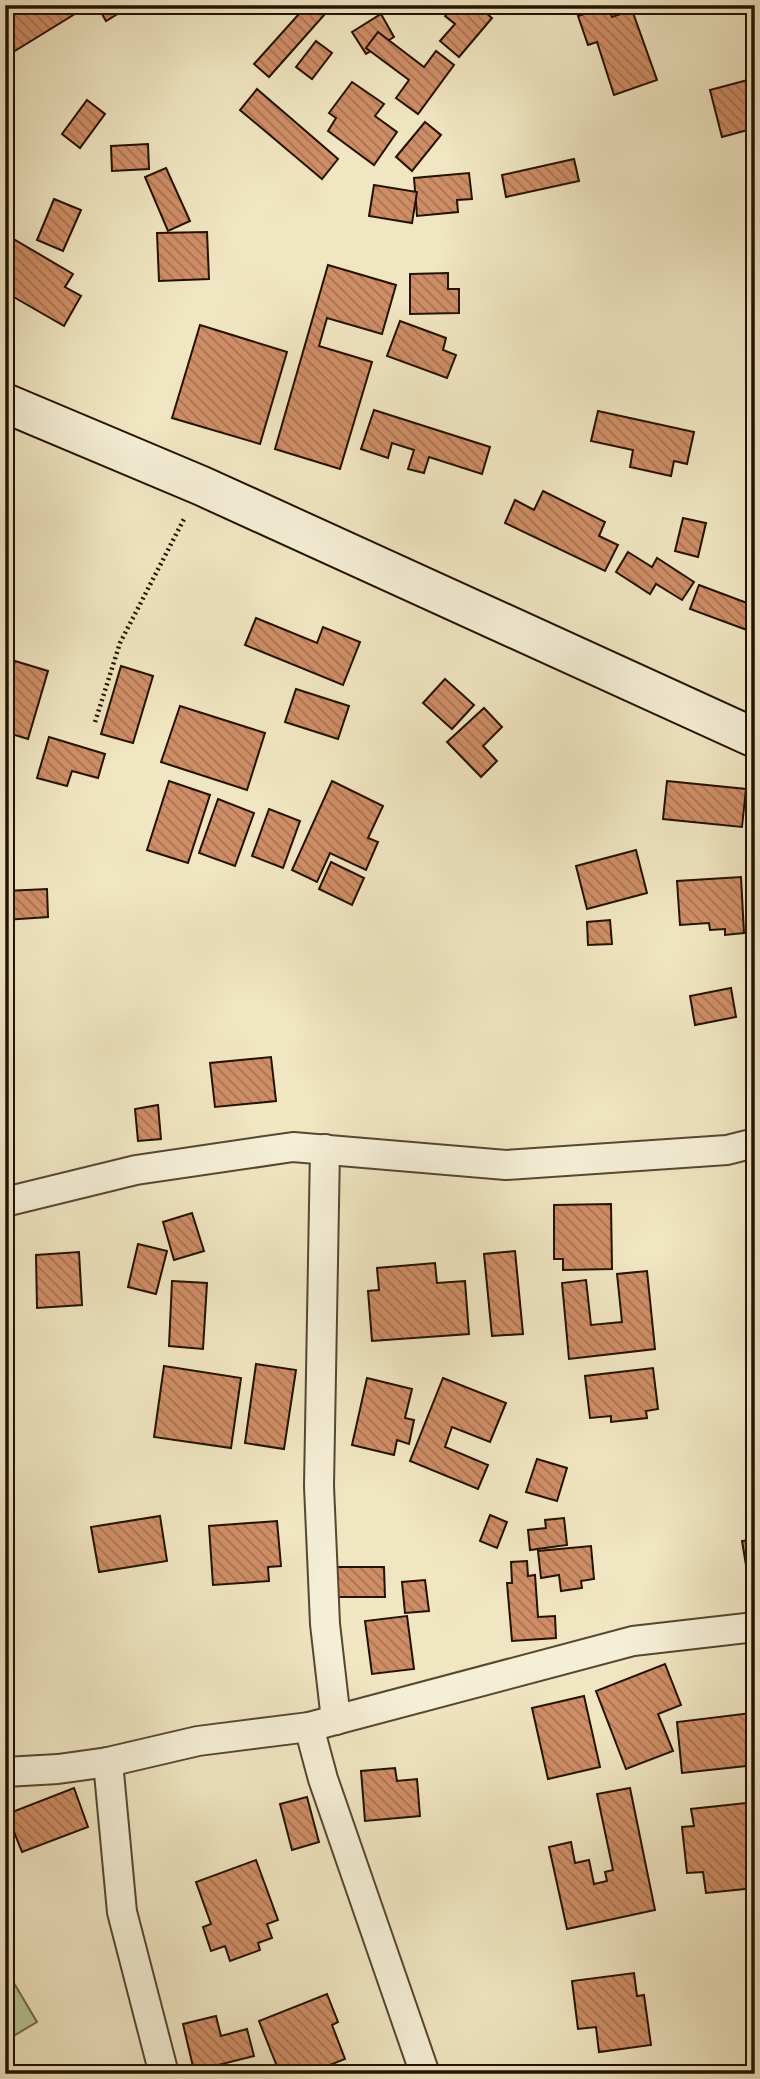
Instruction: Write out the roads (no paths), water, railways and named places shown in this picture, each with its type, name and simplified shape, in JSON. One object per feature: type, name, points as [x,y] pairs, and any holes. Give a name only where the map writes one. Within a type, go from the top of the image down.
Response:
[{"type":"main road","points":[[5,403],[202,486],[755,738]]},
{"type":"street","points":[[5,1202],[191,1160],[293,1147],[506,1165],[727,1150],[755,1143]]},
{"type":"street","points":[[325,1149],[319,1486],[325,1625],[336,1720]]},
{"type":"street","points":[[5,1772],[58,1769],[108,1762],[198,1741],[309,1727],[633,1641],[755,1627]]},
{"type":"street","points":[[309,1727],[323,1779],[425,2074]]},
{"type":"street","points":[[108,1762],[122,1912],[164,2074]]}]
